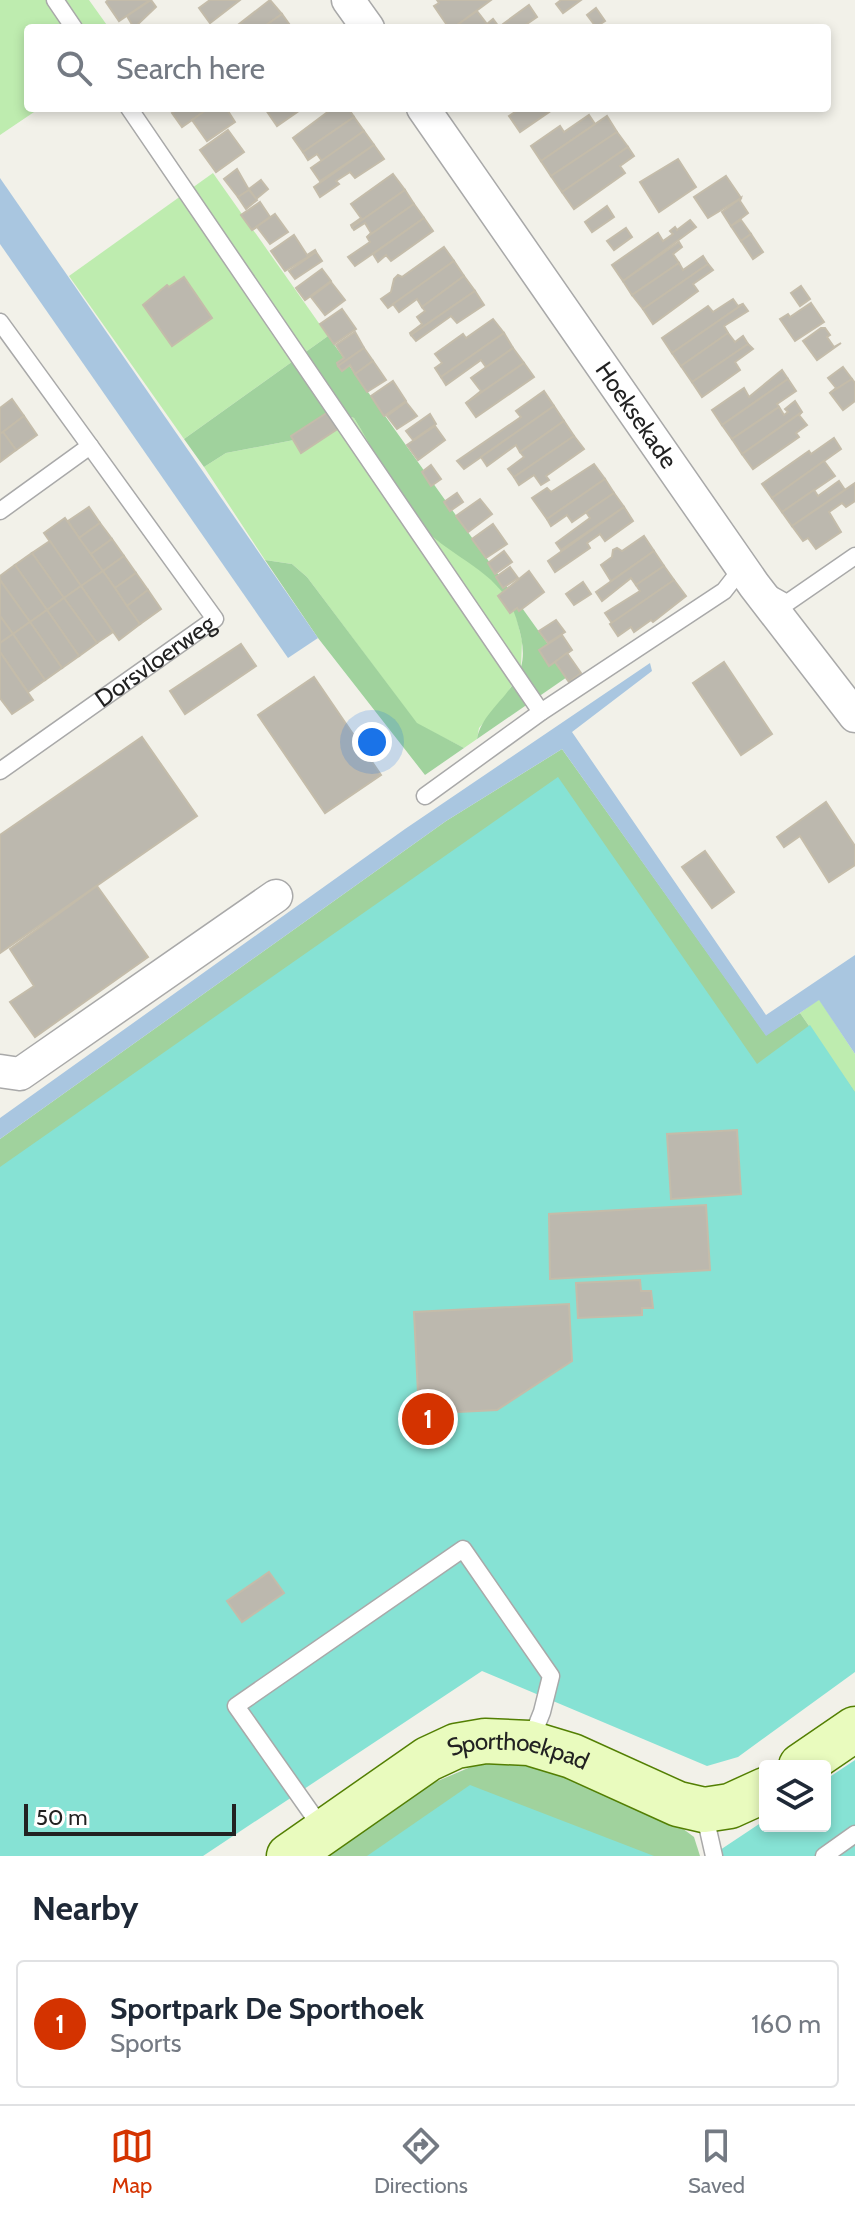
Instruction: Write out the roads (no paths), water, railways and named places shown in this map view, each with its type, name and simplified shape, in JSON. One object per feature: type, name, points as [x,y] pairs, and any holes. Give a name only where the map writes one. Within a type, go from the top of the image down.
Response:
[{"type":"street","points":[[348,0],[365,24]]},
{"type":"street","name":"Hoeksekade","points":[[426,112],[748,576],[855,716]]},
{"type":"street","points":[[0,1071],[20,1074],[276,896]]},
{"type":"street","points":[[810,1760],[855,1729]]},
{"type":"street","name":"Sporthoekpad","points":[[289,1856],[428,1759],[456,1746],[485,1741],[529,1743],[572,1756],[678,1804],[704,1810]]},
{"type":"street","points":[[704,1810],[730,1806],[759,1793]]},
{"type":"lane","points":[[55,0],[71,24]]},
{"type":"lane","points":[[132,112],[541,712]]},
{"type":"lane","name":"Dorsvloerweg","points":[[0,322],[215,619],[0,771]]},
{"type":"lane","points":[[0,511],[90,446]]},
{"type":"lane","points":[[425,796],[541,712],[748,576],[787,603],[855,556]]},
{"type":"lane","points":[[324,1831],[236,1706],[463,1549],[551,1676],[542,1712],[529,1743]]},
{"type":"lane","points":[[704,1810],[714,1856]]},
{"type":"lane","points":[[824,1856],[855,1834]]},
{"type":"place","name":"Sportpark De Sporthoek","points":[[428,1419]]}]
